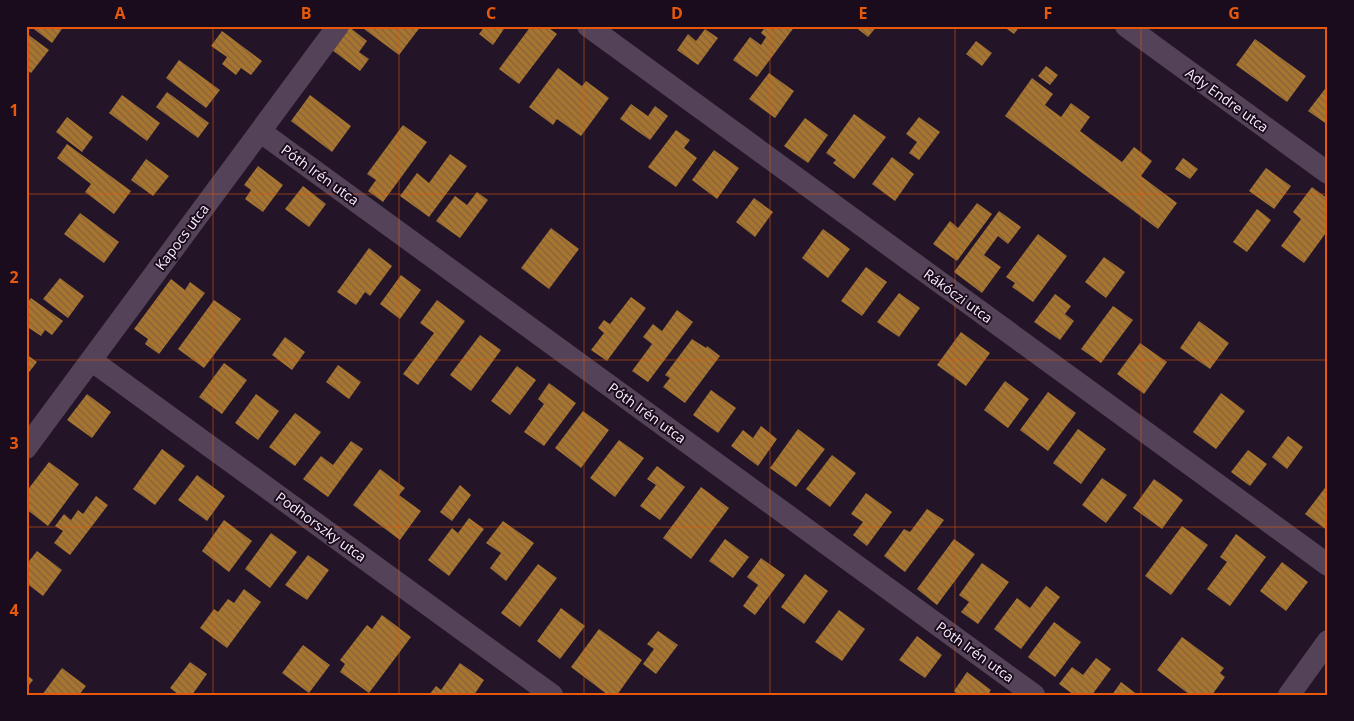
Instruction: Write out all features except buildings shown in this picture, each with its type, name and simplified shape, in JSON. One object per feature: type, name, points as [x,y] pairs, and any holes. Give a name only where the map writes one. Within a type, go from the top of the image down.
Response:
[{"type":"street","name":"Kapocs utca","points":[[26,448],[338,26]]},
{"type":"street","name":"Rákóczi utca","points":[[588,26],[1328,565]]},
{"type":"street","name":"Ady Endre utca","points":[[1126,26],[1328,173]]},
{"type":"street","name":"Póth Irén utca","points":[[261,132],[1034,695]]},
{"type":"street","name":"Podhorszky utca","points":[[91,360],[552,695]]},
{"type":"street","points":[[1289,695],[1328,640]]}]
